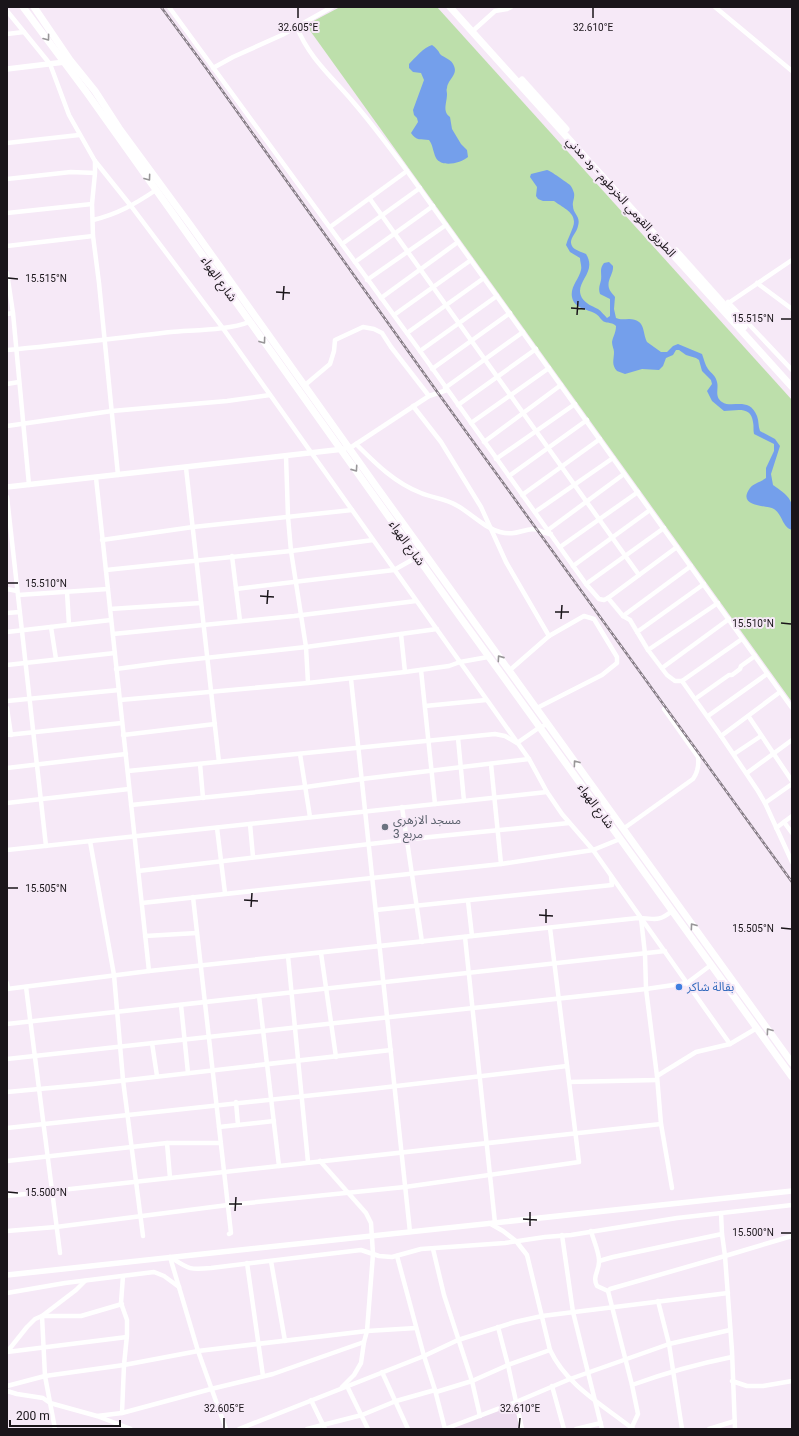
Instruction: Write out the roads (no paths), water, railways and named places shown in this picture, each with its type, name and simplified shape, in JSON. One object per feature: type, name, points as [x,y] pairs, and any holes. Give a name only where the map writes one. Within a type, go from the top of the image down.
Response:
[{"type":"main road","name":"شارع الهواء","points":[[23,7],[65,62],[488,657],[792,1077]]},
{"type":"main road","name":"شارع الهواء","points":[[34,7],[70,60],[95,91],[119,128],[174,201],[305,386],[353,446],[548,724],[792,1063]]},
{"type":"main road","name":"الطريق القومي الخرطوم - ود مدني","points":[[450,7],[725,305],[792,387]]},
{"type":"main road","name":"الطريق القومي الخرطوم - ود مدني","points":[[456,7],[792,380]]},
{"type":"street","points":[[168,7],[394,315],[586,584],[599,599],[604,600],[608,598],[677,547]]},
{"type":"street","points":[[213,68],[297,27],[332,7]]},
{"type":"street","points":[[476,29],[495,11],[511,7]]},
{"type":"street","points":[[715,7],[792,71]]},
{"type":"street","points":[[7,10],[50,64],[69,115],[95,161],[131,206],[222,327],[529,759],[547,792],[569,823],[593,850],[730,1044]]},
{"type":"street","points":[[297,27],[302,39],[314,56],[355,104],[420,188],[792,708]]},
{"type":"street","points":[[7,34],[24,32]]},
{"type":"street","points":[[7,69],[65,62]]},
{"type":"street","points":[[7,143],[79,135]]},
{"type":"street","points":[[95,161],[92,204],[93,236],[118,475]]},
{"type":"street","points":[[330,227],[407,171]]},
{"type":"street","points":[[7,179],[71,172],[95,173]]},
{"type":"street","points":[[342,244],[420,188]]},
{"type":"street","points":[[93,220],[131,206],[156,190]]},
{"type":"street","points":[[370,199],[639,575]]},
{"type":"street","points":[[7,213],[92,204]]},
{"type":"street","points":[[355,262],[433,206]]},
{"type":"street","points":[[367,280],[446,225]]},
{"type":"street","points":[[7,246],[93,236]]},
{"type":"street","points":[[381,298],[458,242]]},
{"type":"street","points":[[394,315],[471,260]]},
{"type":"street","points":[[792,260],[757,282],[725,305],[792,370]]},
{"type":"street","points":[[7,276],[13,313],[29,485]]},
{"type":"street","points":[[407,333],[484,278]]},
{"type":"street","points":[[757,282],[792,309]]},
{"type":"street","points":[[420,351],[497,296]]},
{"type":"street","points":[[7,314],[13,313]]},
{"type":"street","points":[[432,369],[510,313]]},
{"type":"street","points":[[7,350],[242,325],[249,322]]},
{"type":"street","points":[[305,386],[330,364],[336,340],[364,327],[374,329],[382,333],[429,396]]},
{"type":"street","points":[[7,487],[186,468],[311,452],[341,450],[353,446],[429,396],[446,389],[523,332]]},
{"type":"street","points":[[458,405],[536,349]]},
{"type":"street","points":[[471,424],[549,368]]},
{"type":"street","points":[[7,384],[19,382]]},
{"type":"street","points":[[484,442],[561,385]]},
{"type":"street","points":[[7,426],[112,411],[227,402],[270,395]]},
{"type":"street","points":[[496,459],[574,404]]},
{"type":"street","points":[[413,406],[442,442],[481,507],[506,562],[549,636]]},
{"type":"street","points":[[509,476],[587,420]]},
{"type":"street","points":[[522,495],[600,439]]},
{"type":"street","points":[[353,446],[404,486],[455,504],[490,529],[507,534],[533,529],[549,532],[624,474]]},
{"type":"street","points":[[286,456],[288,517],[291,551],[306,647],[308,683]]},
{"type":"street","points":[[535,512],[613,458]]},
{"type":"street","points":[[186,468],[219,762]]},
{"type":"street","points":[[96,478],[149,971]]},
{"type":"street","points":[[560,547],[638,492]]},
{"type":"street","points":[[7,497],[46,846]]},
{"type":"street","points":[[102,540],[192,527],[352,510]]},
{"type":"street","points":[[573,566],[650,510]]},
{"type":"street","points":[[586,584],[664,528]]},
{"type":"street","points":[[106,570],[291,551],[373,540]]},
{"type":"street","points":[[232,556],[240,621]]},
{"type":"street","points":[[236,589],[394,570],[417,557]]},
{"type":"street","points":[[623,616],[691,566]]},
{"type":"street","points":[[636,632],[704,584]]},
{"type":"street","points":[[7,589],[18,593],[108,589]]},
{"type":"street","points":[[66,592],[69,625]]},
{"type":"street","points":[[608,598],[623,616],[630,620],[648,650],[662,668],[675,681],[682,681],[742,639]]},
{"type":"street","points":[[113,634],[300,615],[416,601]]},
{"type":"street","points":[[110,609],[201,603]]},
{"type":"street","points":[[648,650],[718,603]]},
{"type":"street","points":[[7,613],[20,612]]},
{"type":"street","points":[[510,670],[549,636],[584,616],[589,616],[596,620],[617,657],[618,660],[615,665],[602,675],[537,708]]},
{"type":"street","points":[[662,668],[729,619]]},
{"type":"street","points":[[7,632],[111,620]]},
{"type":"street","points":[[51,627],[56,659]]},
{"type":"street","points":[[116,669],[437,630]]},
{"type":"street","points":[[401,634],[406,672]]},
{"type":"street","points":[[7,665],[115,652]]},
{"type":"street","points":[[695,698],[729,675],[732,675],[740,669],[741,666],[755,656]]},
{"type":"street","points":[[120,700],[351,679],[450,666],[460,662],[488,657]]},
{"type":"street","points":[[421,670],[435,804]]},
{"type":"street","points":[[708,716],[767,674]]},
{"type":"street","points":[[351,679],[410,1232]]},
{"type":"street","points":[[682,681],[722,736],[766,803],[792,862]]},
{"type":"street","points":[[7,701],[119,690]]},
{"type":"street","points":[[722,736],[780,692]]},
{"type":"street","points":[[425,706],[486,700]]},
{"type":"street","points":[[7,708],[9,735],[122,723]]},
{"type":"street","points":[[624,829],[693,779],[697,772],[699,764],[698,757],[664,709]]},
{"type":"street","points":[[749,717],[792,781]]},
{"type":"street","points":[[124,735],[214,724]]},
{"type":"street","points":[[517,743],[540,727],[548,724]]},
{"type":"street","points":[[128,771],[495,734],[505,736],[517,743]]},
{"type":"street","points":[[734,754],[761,736]]},
{"type":"street","points":[[458,738],[464,801]]},
{"type":"street","points":[[747,773],[792,740]]},
{"type":"street","points":[[7,768],[126,754]]},
{"type":"street","points":[[300,754],[310,817]]},
{"type":"street","points":[[131,806],[306,787],[529,759]]},
{"type":"street","points":[[200,764],[203,798]]},
{"type":"street","points":[[491,764],[501,864]]},
{"type":"street","points":[[766,803],[792,784]]},
{"type":"street","points":[[7,803],[129,789]]},
{"type":"street","points":[[7,850],[310,817],[365,813],[402,807],[547,792]]},
{"type":"street","points":[[402,807],[422,942]]},
{"type":"street","points":[[776,828],[792,816]]},
{"type":"street","points":[[784,822],[792,833]]},
{"type":"street","points":[[138,871],[221,860],[569,823]]},
{"type":"street","points":[[250,824],[253,857]]},
{"type":"street","points":[[217,828],[225,893]]},
{"type":"street","points":[[142,903],[412,872],[501,864],[593,850],[620,839]]},
{"type":"street","points":[[90,841],[114,975],[123,1080],[143,1236]]},
{"type":"street","points":[[376,910],[612,885],[611,875]]},
{"type":"street","points":[[193,897],[232,1233],[228,1234]]},
{"type":"street","points":[[468,900],[472,936]]},
{"type":"street","points":[[7,983],[7,989],[149,971],[472,936],[641,918],[658,919],[672,911]]},
{"type":"street","points":[[641,918],[645,954],[646,989],[661,1124],[672,1188]]},
{"type":"street","points":[[7,1231],[56,1227],[228,1205],[405,1187],[580,1162],[550,928]]},
{"type":"street","points":[[145,936],[197,933]]},
{"type":"street","points":[[466,937],[495,1223]]},
{"type":"street","points":[[7,1024],[665,952]]},
{"type":"street","points":[[321,953],[336,1057]]},
{"type":"street","points":[[288,956],[308,1162]]},
{"type":"street","points":[[7,1059],[646,989],[687,983],[711,965]]},
{"type":"street","points":[[26,987],[60,1253]]},
{"type":"street","points":[[259,996],[279,1166]]},
{"type":"street","points":[[181,1005],[188,1073]]},
{"type":"street","points":[[569,1082],[657,1078],[696,1052],[730,1044],[757,1028]]},
{"type":"street","points":[[152,1043],[156,1076]]},
{"type":"street","points":[[7,1092],[267,1065],[391,1050]]},
{"type":"street","points":[[7,1128],[567,1066]]},
{"type":"street","points":[[236,1102],[238,1125]]},
{"type":"street","points":[[219,1127],[274,1121]]},
{"type":"street","points":[[7,1196],[661,1124]]},
{"type":"street","points":[[7,1160],[168,1143],[221,1144]]},
{"type":"street","points":[[168,1143],[170,1178]]},
{"type":"street","points":[[320,1161],[349,1193],[371,1223],[373,1254],[367,1330],[362,1363],[354,1375],[339,1389]]},
{"type":"street","points":[[7,1275],[792,1191]]},
{"type":"street","points":[[170,1257],[192,1270],[361,1250],[379,1256],[397,1256],[421,1250],[516,1241],[677,1218],[792,1205]]},
{"type":"street","points":[[721,1213],[728,1293],[735,1429]]},
{"type":"street","points":[[488,1223],[503,1231],[516,1241],[527,1256],[550,1350],[554,1359],[570,1379],[632,1429],[638,1414],[608,1291]]},
{"type":"street","points":[[591,1231],[600,1261],[596,1273],[595,1283],[597,1286],[608,1291]]},
{"type":"street","points":[[600,1261],[619,1255],[722,1234]]},
{"type":"street","points":[[562,1235],[573,1312],[602,1429]]},
{"type":"street","points":[[608,1291],[610,1288],[792,1236]]},
{"type":"street","points":[[433,1249],[444,1295],[472,1382],[480,1416]]},
{"type":"street","points":[[397,1256],[424,1356],[436,1391],[445,1429],[516,1402],[570,1379],[668,1344],[730,1330]]},
{"type":"street","points":[[170,1257],[198,1352],[226,1429]]},
{"type":"street","points":[[271,1261],[285,1341]]},
{"type":"street","points":[[247,1264],[263,1376]]},
{"type":"street","points":[[7,1293],[154,1272],[164,1276],[180,1288]]},
{"type":"street","points":[[122,1413],[124,1364],[127,1337],[127,1320],[122,1304],[121,1289],[123,1276]]},
{"type":"street","points":[[85,1281],[76,1290],[42,1316],[35,1319],[7,1352],[127,1337]]},
{"type":"street","points":[[239,1429],[424,1356],[458,1340],[515,1322],[542,1316],[728,1293]]},
{"type":"street","points":[[658,1301],[668,1344],[682,1429]]},
{"type":"street","points":[[42,1316],[81,1316],[122,1304]]},
{"type":"street","points":[[42,1316],[45,1376],[55,1429]]},
{"type":"street","points":[[7,1386],[45,1376],[198,1352],[367,1330],[416,1328]]},
{"type":"street","points":[[498,1328],[522,1429]]},
{"type":"street","points":[[98,1416],[122,1413],[273,1374],[364,1342]]},
{"type":"street","points":[[307,1429],[324,1427],[362,1415],[396,1401],[472,1382],[508,1365],[550,1350]]},
{"type":"street","points":[[632,1385],[672,1371],[732,1357]]},
{"type":"street","points":[[382,1372],[408,1429]]},
{"type":"street","points":[[732,1380],[747,1386],[763,1386],[792,1381]]},
{"type":"street","points":[[347,1386],[368,1429]]},
{"type":"street","points":[[552,1386],[564,1429]]},
{"type":"street","points":[[7,1391],[43,1398],[50,1403],[98,1416],[131,1429]]},
{"type":"street","points":[[311,1400],[324,1427]]},
{"type":"street","points":[[709,1429],[735,1421]]},
{"type":"street","points":[[576,1429],[601,1423]]},
{"type":"water","points":[[432,45],[440,54],[452,62],[455,69],[454,75],[449,82],[447,89],[446,112],[450,117],[452,129],[461,144],[467,150],[468,157],[452,164],[439,161],[436,158],[429,140],[417,138],[411,133],[418,122],[413,110],[424,80],[421,73],[413,72],[409,68],[409,64],[423,50]]},
{"type":"water","points":[[547,170],[570,185],[574,193],[573,209],[578,217],[579,223],[571,243],[574,249],[586,254],[589,261],[588,272],[582,282],[580,292],[582,298],[587,303],[599,310],[607,318],[610,316],[610,299],[600,294],[599,290],[602,267],[604,263],[609,262],[613,266],[613,269],[608,285],[615,297],[614,309],[616,318],[638,321],[641,324],[647,342],[661,352],[667,352],[673,346],[678,344],[702,354],[705,364],[715,376],[717,395],[720,400],[726,404],[750,406],[754,410],[758,418],[760,431],[775,439],[780,446],[771,474],[773,485],[781,490],[790,499],[792,504],[792,530],[784,524],[779,514],[774,509],[754,504],[747,499],[747,494],[750,488],[766,478],[766,468],[774,451],[774,444],[754,434],[752,417],[749,413],[742,410],[724,411],[712,401],[707,391],[712,384],[711,380],[702,371],[699,360],[676,350],[673,355],[666,358],[663,366],[659,370],[642,369],[625,374],[615,369],[613,364],[614,352],[612,342],[616,331],[616,326],[601,320],[599,316],[578,306],[573,301],[572,290],[581,268],[580,258],[570,252],[566,245],[574,222],[572,214],[554,201],[543,201],[538,199],[536,196],[537,187],[530,177],[531,174]]},
{"type":"railway","points":[[161,7],[792,882]]},
{"type":"place","name":"مسجد الازهري مربع 3","points":[[385,827]]},
{"type":"place","name":"بقالة شاكر","points":[[679,987]]}]
